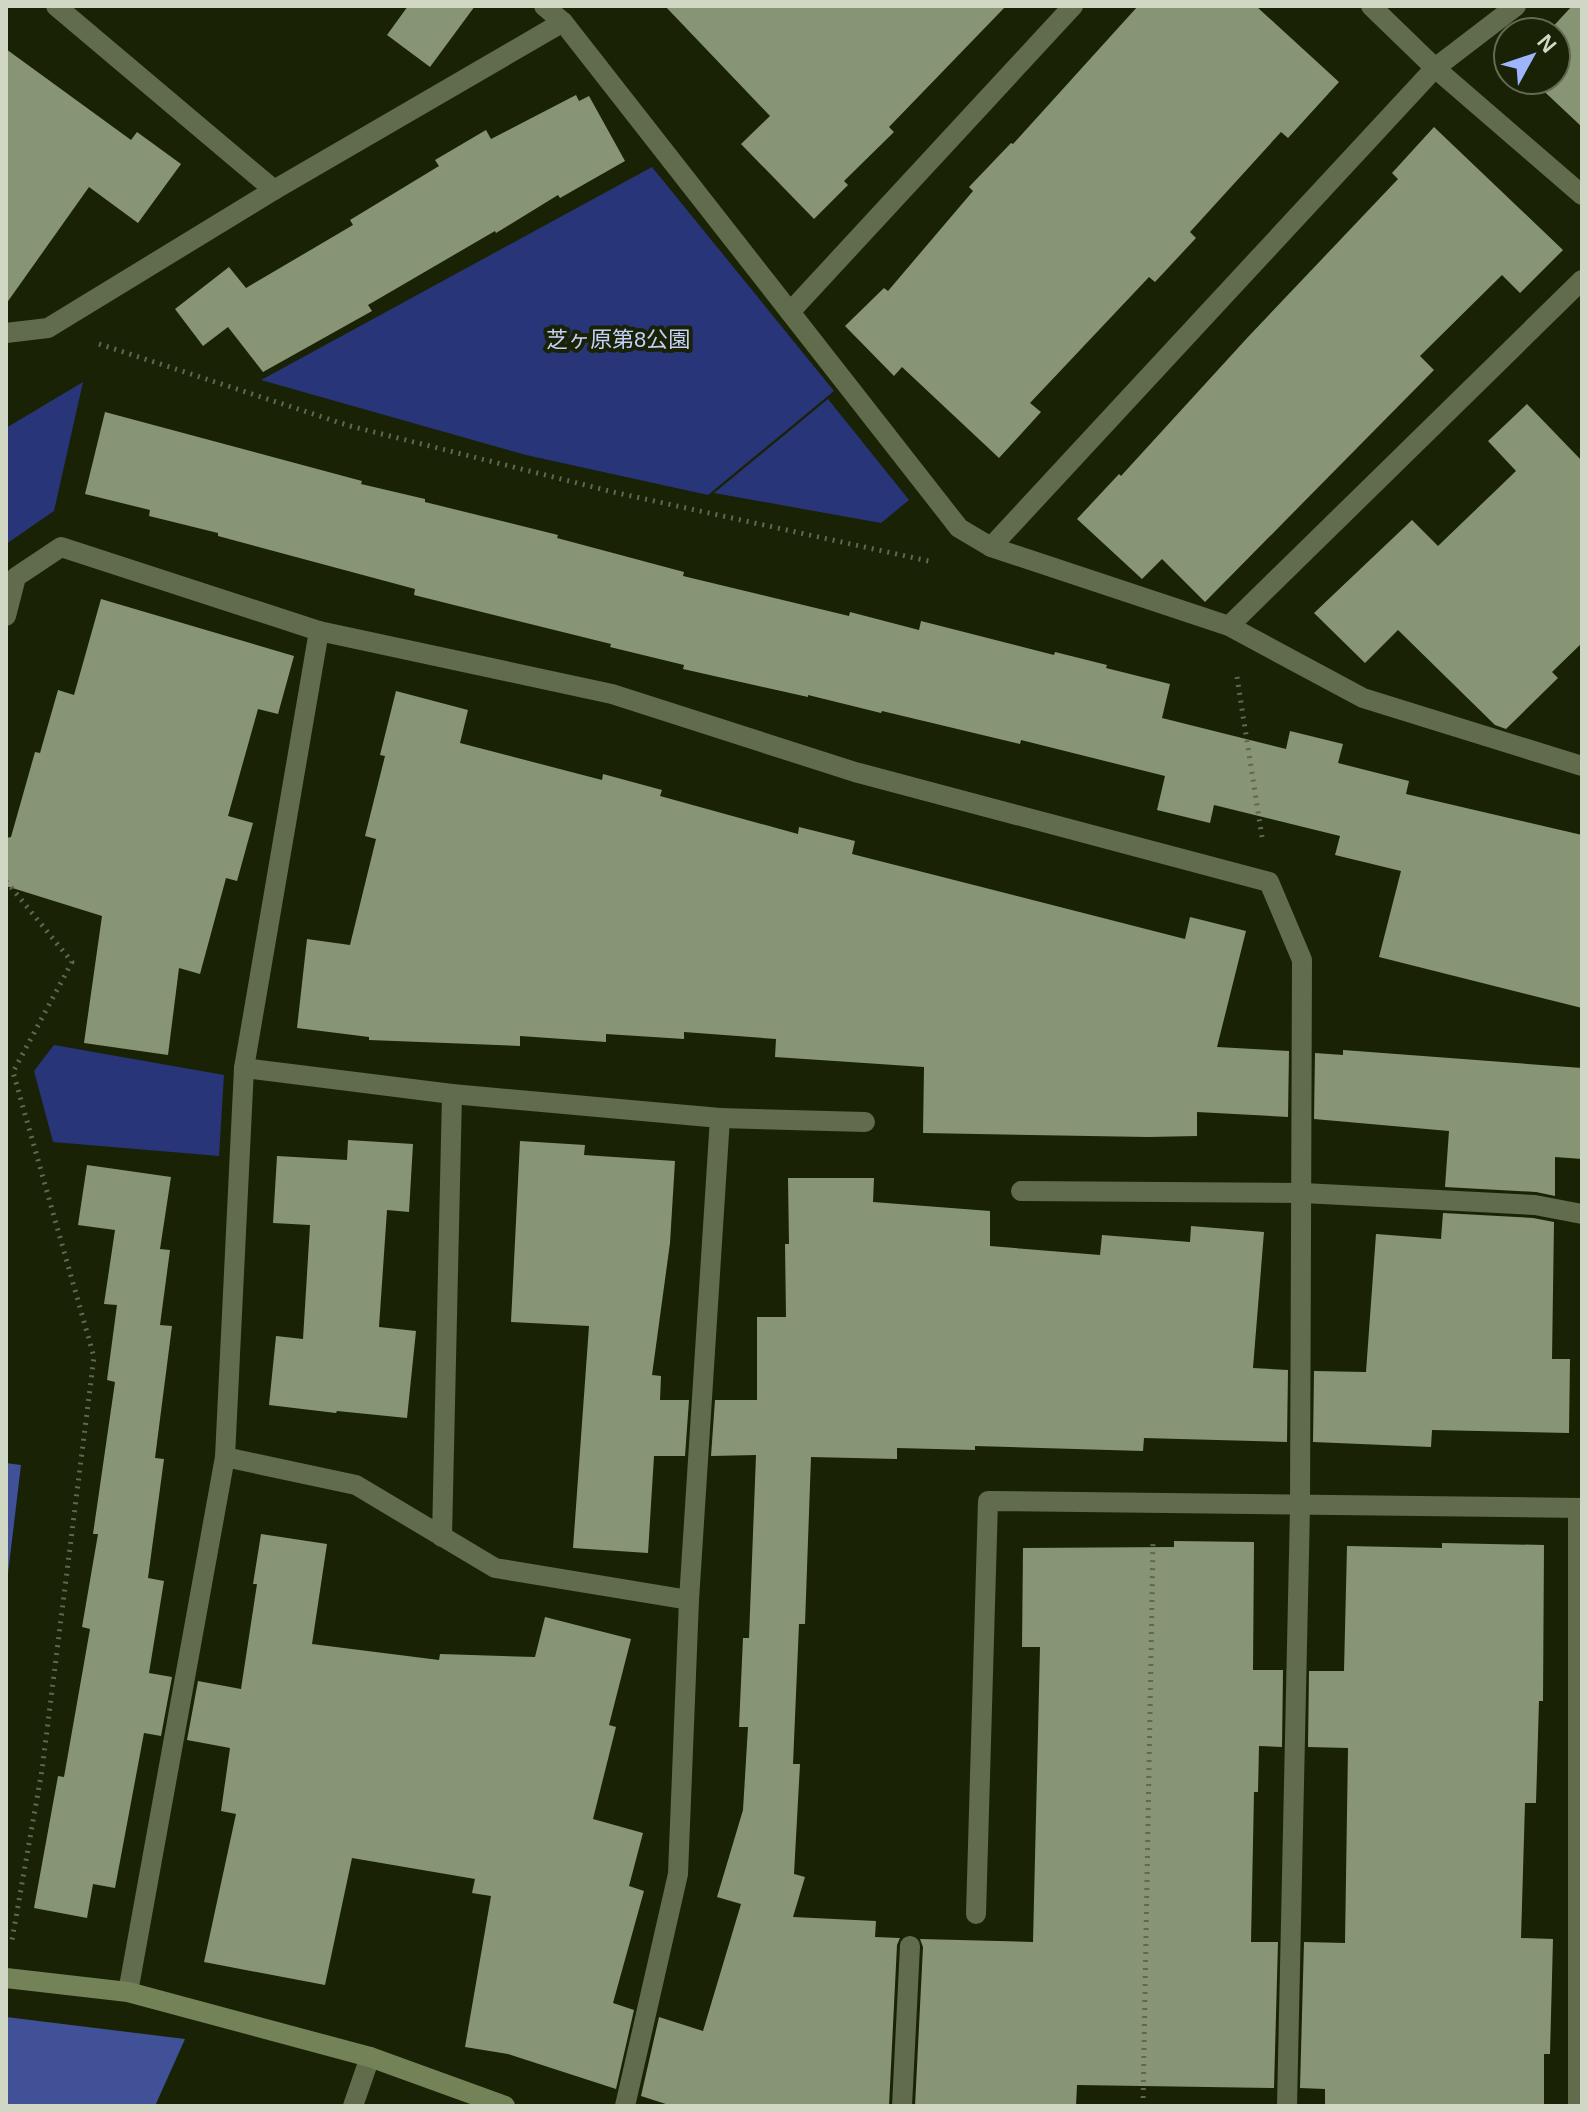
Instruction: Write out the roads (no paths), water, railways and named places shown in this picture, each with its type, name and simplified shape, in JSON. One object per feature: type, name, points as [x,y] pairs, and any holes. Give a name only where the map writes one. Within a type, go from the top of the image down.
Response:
[{"type":"street","points":[[56,6],[274,190]]},
{"type":"street","points":[[544,6],[563,22],[959,528],[991,547],[1229,626],[1363,698],[1582,766]]},
{"type":"street","points":[[1371,6],[1435,68],[1582,195]]},
{"type":"street","points":[[991,547],[1435,68],[1516,6]]},
{"type":"street","points":[[790,312],[1062,10]]},
{"type":"street","points":[[6,333],[48,328],[274,190],[563,22]]},
{"type":"street","points":[[1229,626],[1582,280]]},
{"type":"street","points":[[6,616],[16,577],[61,547],[319,631],[612,694],[855,772],[1269,882],[1302,960],[1300,1507],[1287,2106]]},
{"type":"street","points":[[128,1992],[225,1457],[244,1068],[319,631]]},
{"type":"street","points":[[244,1068],[452,1094],[720,1118],[865,1122]]},
{"type":"street","points":[[442,1537],[452,1094]]},
{"type":"street","points":[[625,2106],[678,1874],[689,1600],[720,1118]]},
{"type":"street","points":[[1021,1191],[1303,1193],[1535,1205],[1582,1214]]},
{"type":"street","points":[[225,1457],[356,1485],[495,1568],[689,1600]]},
{"type":"street","points":[[976,1914],[988,1501],[1580,1508],[1578,2106]]},
{"type":"street","points":[[902,2106],[910,1946]]},
{"type":"street","points":[[6,1978],[128,1992],[370,2057],[505,2106]]},
{"type":"street","points":[[353,2106],[370,2057]]},
{"type":"park label","name":"芝ヶ原第8公園","points":[[618,339]]}]
